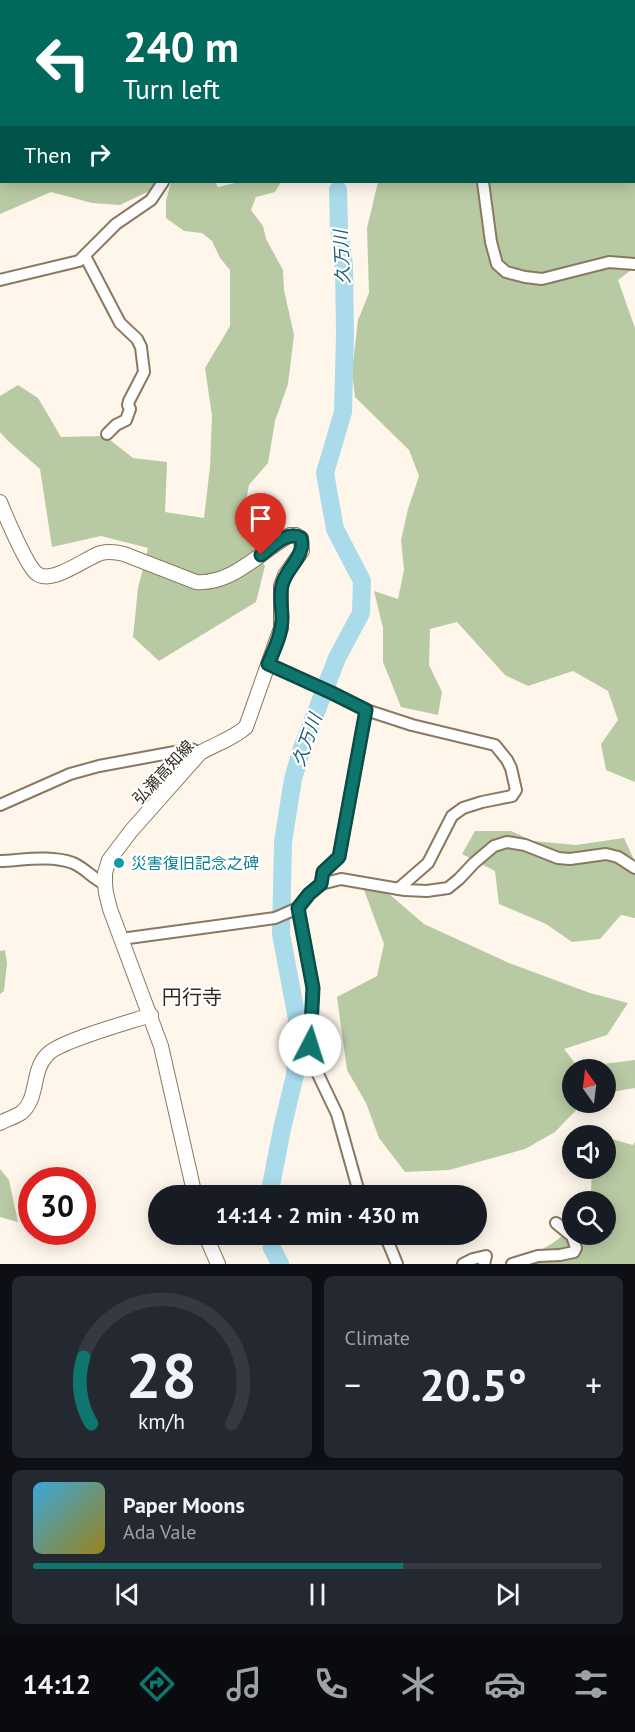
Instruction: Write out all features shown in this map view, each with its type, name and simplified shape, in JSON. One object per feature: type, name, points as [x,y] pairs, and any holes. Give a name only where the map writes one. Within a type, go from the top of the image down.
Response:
[{"type":"main road","name":"弘瀬高知線","points":[[0,502],[31,566],[37,574],[43,577],[51,577],[93,556],[112,551],[196,582],[207,583],[231,574],[290,535],[301,538],[303,544],[302,551],[285,575],[281,586],[281,628],[246,727],[239,734],[214,744],[200,753],[117,848],[109,860],[105,873],[110,909],[161,1046],[193,1185]]},
{"type":"main road","points":[[0,1122],[22,1112],[31,1101],[36,1071],[47,1054],[63,1045],[151,1015]]},
{"type":"main road","points":[[210,1245],[218,1264]]},
{"type":"street","points":[[0,280],[79,261],[116,224],[152,200],[161,183]]},
{"type":"street","points":[[483,183],[491,242],[497,264],[506,272],[542,279],[609,262],[635,264]]},
{"type":"street","points":[[85,256],[120,323],[137,339],[143,361],[144,372],[129,401],[130,409],[126,420],[116,425],[107,434]]},
{"type":"street","points":[[268,664],[366,710],[423,728],[495,745],[507,760],[516,790],[512,796],[463,808],[452,816],[428,863],[398,889]]},
{"type":"street","points":[[321,884],[323,872],[339,857],[366,710]]},
{"type":"street","points":[[0,805],[57,778],[99,766],[191,749],[200,753]]},
{"type":"street","points":[[120,939],[275,918],[298,908],[321,884],[341,879],[398,889],[427,891],[448,888],[494,846],[507,842],[525,845],[564,859],[606,854],[618,857],[635,868]]},
{"type":"street","points":[[0,861],[61,860],[72,863],[105,884]]},
{"type":"street","points":[[298,908],[313,988],[310,1045],[316,1070],[337,1114],[357,1185]]},
{"type":"street","points":[[512,1264],[538,1256],[574,1252],[576,1248],[572,1236],[556,1224]]},
{"type":"street","points":[[389,1245],[397,1264]]},
{"type":"street","points":[[463,1264],[486,1256],[484,1264]]},
{"type":"green space","points":[[0,183],[166,183],[120,205],[92,203],[51,192],[0,214]]},
{"type":"green space","points":[[171,183],[216,183],[218,187],[235,183],[280,183],[275,192],[256,197],[251,210],[263,226],[266,239],[283,270],[284,290],[294,335],[288,384],[275,421],[268,463],[249,485],[241,528],[265,566],[256,602],[159,661],[133,637],[138,588],[148,548],[101,536],[52,547],[40,469],[0,432],[0,396],[18,385],[38,398],[61,437],[105,436],[133,458],[167,462],[165,512],[204,518],[210,467],[212,416],[205,368],[230,326],[230,270],[220,258],[212,241],[202,233],[184,231],[166,218],[166,201]]},
{"type":"green space","points":[[378,183],[635,183],[635,267],[618,280],[635,328],[635,782],[606,770],[601,744],[618,720],[608,691],[573,671],[528,686],[505,675],[457,622],[430,629],[429,665],[442,692],[438,715],[401,707],[383,662],[383,628],[374,591],[398,599],[404,570],[401,540],[419,476],[409,450],[355,397],[352,371],[358,320],[369,293],[367,228]]},
{"type":"green space","points":[[475,831],[511,831],[533,841],[576,845],[624,838],[635,862],[635,918],[621,915],[600,939],[572,942],[546,924],[499,904],[495,871],[462,854]]},
{"type":"green space","points":[[381,887],[424,924],[509,963],[590,993],[628,1003],[607,1035],[564,1049],[572,1059],[562,1059],[562,1113],[573,1113],[555,1132],[525,1149],[449,1170],[405,1172],[379,1138],[366,1103],[347,1070],[337,997],[377,976],[384,944],[364,890]]},
{"type":"green space","points":[[5,950],[7,963],[4,991],[0,994],[0,951]]},
{"type":"green space","points":[[635,1060],[635,1088],[616,1091],[616,1062]]},
{"type":"green space","points":[[616,1140],[633,1145],[635,1142],[635,1264],[508,1264],[553,1243],[562,1236],[562,1245],[616,1245],[616,1191],[591,1191],[592,1179],[616,1179]]},
{"type":"green space","points":[[0,1169],[9,1180],[18,1222],[0,1217]]},
{"type":"waterway","name":"久万川","points":[[271,1185],[295,1075],[297,1019],[281,934],[283,842],[293,779],[302,748],[337,658],[361,613],[362,581],[335,529],[325,473],[343,412],[344,265],[339,230],[338,190]]},
{"type":"waterway","name":"久万川","points":[[272,1245],[280,1264]]},
{"type":"place","name":"災害復旧記念之碑","points":[[119,863]]},
{"type":"district","name":"円行寺","points":[[192,997]]},
{"type":"route","points":[[261,555],[290,535],[301,538],[302,551],[285,575],[281,586],[281,628],[268,664],[366,710],[339,857],[323,872],[321,884],[298,908],[313,988],[310,1045]]}]
